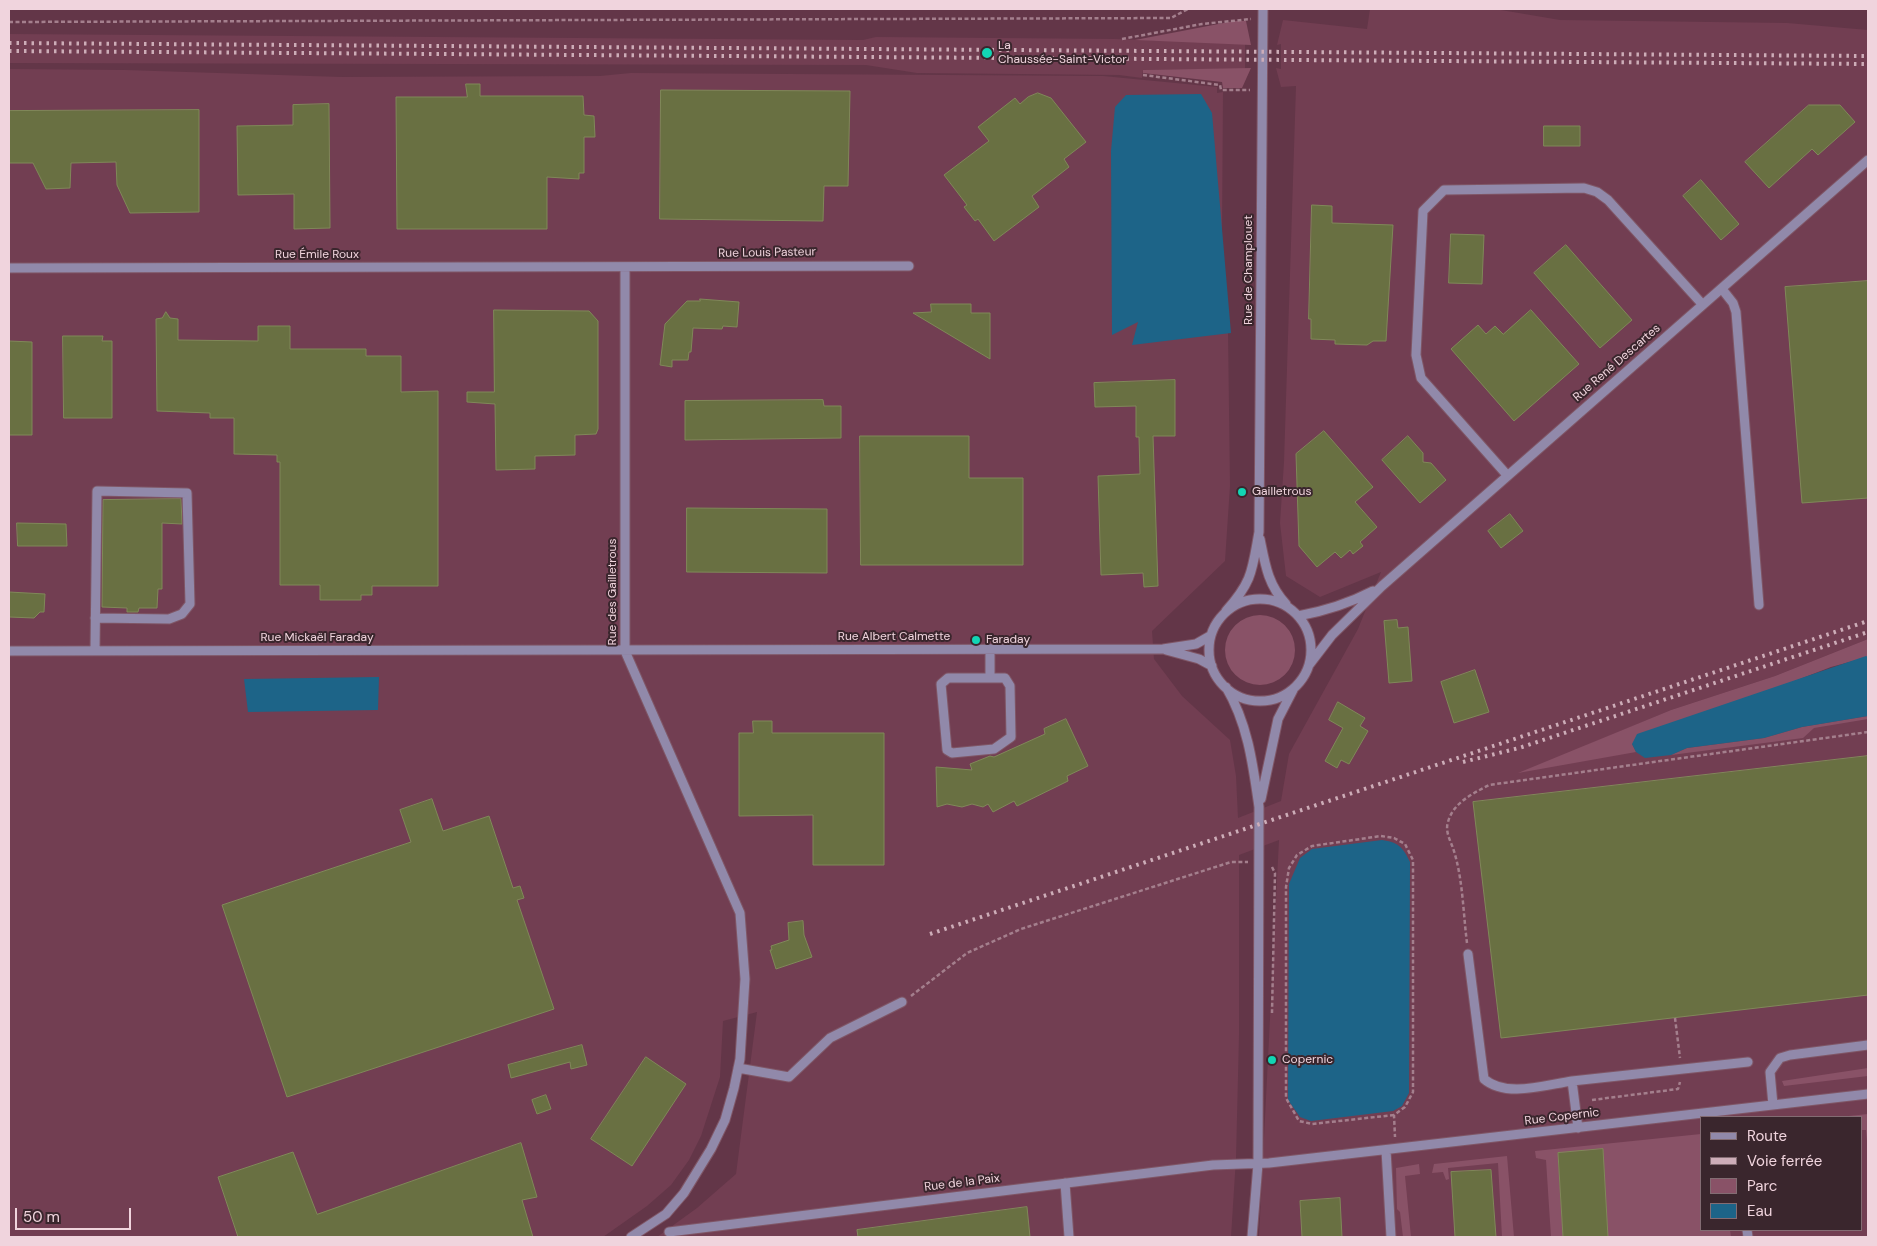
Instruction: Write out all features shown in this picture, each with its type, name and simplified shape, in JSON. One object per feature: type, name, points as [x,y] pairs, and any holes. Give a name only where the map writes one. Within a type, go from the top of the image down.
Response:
[{"type":"street","name":"Rue de Champlouet","points":[[1226,611],[1244,591],[1251,574],[1259,532],[1263,9]]},
{"type":"street","name":"Rue René Descartes","points":[[1308,665],[1332,635],[1382,586],[1868,160]]},
{"type":"street","points":[[1507,475],[1420,378],[1416,355],[1423,211],[1444,190],[1584,188],[1597,192],[1608,200],[1703,305]]},
{"type":"street","name":"Rue Louis Pasteur","points":[[625,267],[909,266]]},
{"type":"street","name":"Rue Émile Roux","points":[[9,268],[625,267]]},
{"type":"street","name":"Rue des Gailletrous","points":[[625,267],[625,651],[740,913],[745,979],[738,1068],[725,1120],[711,1149],[684,1193],[666,1214],[631,1237]]},
{"type":"street","points":[[1722,289],[1733,303],[1736,312],[1759,605]]},
{"type":"street","points":[[95,618],[169,619],[182,614],[190,604],[187,493],[96,491],[95,618],[95,650]]},
{"type":"street","name":"Rue de Champlouet","points":[[1259,532],[1267,574],[1277,594],[1296,614]]},
{"type":"street","name":"Rue René Descartes","points":[[1296,614],[1329,610],[1354,601],[1382,586]]},
{"type":"street","points":[[1252,1237],[1258,1164],[1259,806],[1253,762],[1243,721],[1236,705],[1212,666],[1208,650],[1210,636],[1216,622],[1226,611],[1239,603],[1252,599],[1266,599],[1279,602],[1296,614],[1309,637],[1311,651],[1308,665],[1278,719],[1259,806]]},
{"type":"street","name":"Rue Albert Calmette","points":[[625,651],[1163,649],[1196,644],[1210,636]]},
{"type":"street","points":[[990,649],[990,678]]},
{"type":"street","name":"Rue Albert Calmette","points":[[1163,649],[1199,659],[1212,666]]},
{"type":"street","name":"Rue Mickaël Faraday","points":[[9,651],[625,651]]},
{"type":"street","points":[[948,678],[990,678],[1005,678],[1010,686],[1011,738],[994,749],[952,753],[947,750],[941,684],[948,678]]},
{"type":"street","points":[[1226,688],[1236,695],[1252,700],[1269,700],[1285,694],[1295,687]]},
{"type":"street","points":[[1468,954],[1484,1079],[1500,1088],[1511,1089],[1748,1062]]},
{"type":"street","points":[[738,1068],[788,1077],[830,1038],[902,1002]]},
{"type":"street","points":[[1773,1105],[1770,1072],[1780,1058],[1790,1055],[1868,1045]]},
{"type":"street","points":[[1572,1082],[1578,1128]]},
{"type":"street","name":"Rue Copernic","points":[[1706,1116],[1738,1113],[1773,1105],[1868,1094]]},
{"type":"street","name":"Rue Copernic","points":[[1258,1164],[1578,1128],[1700,1117]]},
{"type":"street","points":[[1391,1149],[1391,1237]]},
{"type":"street","name":"Rue de la Paix","points":[[669,1235],[1213,1165],[1258,1164]]},
{"type":"street","points":[[1065,1183],[1069,1237]]},
{"type":"street","points":[[666,1214],[669,1235]]},
{"type":"path","points":[[9,22],[1171,18],[1188,9]]},
{"type":"path","points":[[1122,39],[1202,24],[1247,19]]},
{"type":"path","points":[[1143,74],[1220,85],[1220,90],[1250,90]]},
{"type":"path","points":[[1468,954],[1459,872],[1447,832],[1447,824],[1458,805],[1476,792],[1489,785],[1868,732]]},
{"type":"path","points":[[1391,1149],[1394,1115],[1404,1107],[1413,1092],[1413,860],[1405,844],[1394,838],[1382,836],[1312,846],[1298,855],[1289,868],[1286,887],[1286,1098],[1299,1121],[1312,1124],[1394,1115]]},
{"type":"path","points":[[902,1002],[922,990],[966,953],[1021,929],[1231,862],[1260,861]]},
{"type":"path","points":[[1675,1018],[1681,1064]]},
{"type":"path","points":[[1592,1100],[1678,1089],[1678,1082],[1684,1081]]},
{"type":"shaded area","points":[[1370,9],[1495,9],[1560,20],[1787,23],[1868,30],[1868,639],[1775,676],[1671,710],[1587,745],[1868,664],[1868,1237],[1259,1237],[1279,840],[1239,855],[1239,1035],[1236,1158],[1231,1237],[657,1237],[697,1208],[736,1174],[757,1012],[723,1021],[720,1077],[701,1136],[689,1160],[671,1185],[647,1206],[603,1237],[9,1237],[9,69],[125,70],[341,77],[600,76],[631,73],[1103,76],[1217,87],[1217,93],[1223,92],[1222,234],[1228,331],[1230,486],[1225,561],[1152,631],[1154,659],[1182,696],[1230,740],[1236,776],[1238,818],[1281,801],[1289,754],[1358,629],[1381,572],[1320,597],[1286,576],[1280,523],[1284,462],[1296,86],[1281,87],[1276,68],[1281,69],[1281,44],[1277,45],[1283,20],[1367,29]]},
{"type":"shaded area","points":[[9,34],[863,40],[876,37],[1115,39],[1245,43],[1245,69],[1143,70],[1142,78],[1119,75],[917,73],[866,65],[9,63]]},
{"type":"green space","points":[[1234,21],[1246,21],[1251,45],[1135,40]]},
{"type":"green space","points":[[1251,68],[1242,88],[1223,88],[1222,82],[1143,73],[1143,70]]},
{"type":"green space","points":[[1267,615],[1280,621],[1289,630],[1293,636],[1295,650],[1293,664],[1285,675],[1274,683],[1253,685],[1246,683],[1235,675],[1227,664],[1225,643],[1227,636],[1235,625],[1246,617]]},
{"type":"green space","points":[[1868,639],[1868,657],[1831,667],[1632,744],[1636,752],[1518,773],[1671,710],[1775,676]]},
{"type":"green space","points":[[1868,716],[1868,719],[1814,728],[1803,738],[1671,755],[1687,748],[1764,738],[1802,727]]},
{"type":"green space","points":[[1868,1068],[1868,1076],[1784,1086],[1782,1081]]},
{"type":"green space","points":[[1868,1114],[1868,1152],[1866,1130],[1862,1130],[1862,1116],[1849,1116]]},
{"type":"green space","points":[[1700,1134],[1700,1231],[1730,1231],[1731,1237],[1608,1237],[1602,1149],[1558,1154],[1563,1237],[1551,1237],[1546,1160],[1536,1158],[1535,1151]]},
{"type":"green space","points":[[1507,1156],[1514,1237],[1502,1237],[1498,1163],[1448,1168],[1449,1179],[1446,1180],[1443,1172],[1432,1173],[1434,1164]]},
{"type":"green space","points":[[1419,1164],[1420,1174],[1405,1176],[1411,1237],[1403,1237],[1400,1212],[1397,1209],[1396,1168]]},
{"type":"water","points":[[1201,94],[1212,113],[1231,333],[1132,345],[1138,322],[1112,335],[1111,151],[1115,107],[1126,95]]},
{"type":"water","points":[[1866,656],[1868,657],[1868,716],[1802,727],[1764,738],[1687,748],[1671,755],[1645,758],[1636,752],[1632,744],[1637,734]]},
{"type":"water","points":[[379,677],[378,710],[248,712],[244,679]]},
{"type":"water","points":[[1382,840],[1399,846],[1410,862],[1409,1093],[1402,1106],[1393,1111],[1311,1121],[1300,1117],[1288,1100],[1289,884],[1300,858],[1312,849]]},
{"type":"building","points":[[466,84],[480,84],[480,96],[583,96],[584,115],[594,116],[595,137],[584,137],[584,173],[579,173],[579,179],[547,177],[547,229],[397,229],[396,97],[467,97]]},
{"type":"building","points":[[661,90],[850,91],[848,186],[824,186],[823,221],[660,219]]},
{"type":"building","points":[[1038,93],[1051,98],[1086,142],[1064,159],[1069,167],[1032,196],[1039,207],[994,241],[978,219],[975,221],[964,207],[967,205],[944,175],[989,141],[978,127],[1015,98],[1020,104],[1028,97]]},
{"type":"building","points":[[329,104],[330,228],[294,229],[294,194],[238,195],[237,126],[293,125],[293,105]]},
{"type":"building","points":[[1809,105],[1840,105],[1855,122],[1818,155],[1812,149],[1769,188],[1745,162]]},
{"type":"building","points":[[199,110],[199,212],[130,213],[117,185],[116,162],[71,163],[70,188],[46,189],[33,163],[9,163],[9,111]]},
{"type":"building","points":[[1544,126],[1580,126],[1580,146],[1544,146]]},
{"type":"building","points":[[1701,180],[1739,224],[1721,240],[1683,196]]},
{"type":"building","points":[[1312,205],[1332,206],[1332,223],[1393,225],[1386,341],[1373,341],[1367,345],[1335,344],[1335,340],[1311,339],[1311,319],[1309,319]]},
{"type":"building","points":[[1451,234],[1484,235],[1482,284],[1449,283]]},
{"type":"building","points":[[1566,245],[1632,320],[1600,348],[1534,273]]},
{"type":"building","points":[[1868,281],[1868,498],[1802,503],[1785,287]]},
{"type":"building","points":[[700,299],[739,302],[737,327],[723,326],[722,329],[693,328],[691,352],[689,352],[688,360],[672,360],[672,367],[660,365],[665,324],[687,301],[700,301]]},
{"type":"building","points":[[931,304],[971,304],[971,313],[990,313],[990,359],[913,313],[931,312]]},
{"type":"building","points":[[494,310],[589,311],[598,321],[598,429],[596,434],[575,435],[575,455],[535,456],[535,469],[496,470],[495,404],[467,402],[467,392],[494,392]]},
{"type":"building","points":[[1531,310],[1579,364],[1514,421],[1451,349],[1478,325],[1486,334],[1495,326],[1503,334]]},
{"type":"building","points":[[166,312],[170,318],[178,319],[178,340],[258,341],[258,326],[290,326],[290,349],[366,349],[366,356],[401,356],[401,392],[438,391],[438,586],[372,586],[372,595],[361,595],[361,600],[320,600],[320,585],[280,585],[280,462],[277,462],[277,455],[234,454],[234,418],[210,418],[210,413],[157,411],[156,319],[162,318]]},
{"type":"building","points":[[63,336],[103,336],[102,341],[112,341],[112,418],[64,418]]},
{"type":"building","points":[[9,341],[32,342],[32,435],[9,435]]},
{"type":"building","points":[[1175,380],[1175,436],[1153,436],[1158,586],[1144,587],[1143,573],[1101,575],[1098,476],[1140,474],[1139,437],[1136,437],[1136,406],[1095,407],[1094,383]]},
{"type":"building","points":[[823,400],[824,406],[841,406],[841,438],[685,440],[685,401]]},
{"type":"building","points":[[1324,431],[1373,487],[1355,502],[1377,527],[1360,542],[1363,546],[1353,554],[1350,550],[1341,558],[1335,552],[1317,567],[1299,546],[1296,454]]},
{"type":"building","points":[[860,436],[969,436],[969,478],[1023,478],[1023,565],[861,565]]},
{"type":"building","points":[[1408,436],[1423,453],[1423,462],[1431,463],[1446,480],[1420,503],[1382,460]]},
{"type":"building","points":[[181,499],[182,524],[162,523],[162,589],[158,589],[157,608],[139,608],[138,612],[127,612],[127,608],[102,607],[103,500]]},
{"type":"building","points":[[687,508],[827,509],[827,573],[687,572]]},
{"type":"building","points":[[1510,514],[1523,531],[1501,548],[1488,531]]},
{"type":"building","points":[[17,523],[66,524],[67,546],[18,546]]},
{"type":"building","points":[[9,592],[45,594],[44,612],[40,612],[34,618],[9,617]]},
{"type":"building","points":[[1397,620],[1398,628],[1408,627],[1412,681],[1389,683],[1384,621]]},
{"type":"building","points":[[1475,670],[1489,712],[1454,723],[1441,682]]},
{"type":"building","points":[[1338,702],[1365,718],[1360,726],[1368,731],[1349,764],[1341,760],[1337,768],[1325,761],[1343,728],[1329,720]]},
{"type":"building","points":[[1066,719],[1088,766],[1067,776],[1068,781],[1017,806],[1014,801],[993,812],[988,804],[983,807],[972,804],[962,807],[947,804],[937,807],[936,767],[972,770],[970,764],[990,756],[994,757],[1045,734],[1044,729]]},
{"type":"building","points":[[753,721],[772,721],[772,733],[884,733],[884,865],[813,865],[813,815],[739,816],[739,733],[753,733]]},
{"type":"building","points":[[1868,756],[1868,995],[1501,1038],[1473,802]]},
{"type":"building","points":[[432,799],[443,831],[489,816],[513,888],[520,886],[524,898],[517,900],[554,1009],[287,1097],[222,905],[411,842],[400,810]]},
{"type":"building","points":[[803,921],[804,935],[812,957],[776,969],[770,950],[772,950],[771,946],[789,940],[788,923]]},
{"type":"building","points":[[582,1045],[587,1065],[571,1069],[570,1062],[511,1078],[508,1065]]},
{"type":"building","points":[[646,1057],[686,1084],[632,1166],[591,1139]]},
{"type":"building","points":[[546,1095],[551,1109],[537,1114],[532,1100]]},
{"type":"building","points":[[521,1143],[537,1197],[522,1200],[533,1237],[238,1237],[218,1177],[293,1152],[317,1214]]},
{"type":"building","points":[[1603,1149],[1608,1237],[1563,1237],[1558,1153]]},
{"type":"building","points":[[1491,1170],[1496,1237],[1455,1237],[1451,1172]]},
{"type":"building","points":[[1340,1198],[1342,1237],[1302,1237],[1300,1201]]},
{"type":"building","points":[[1027,1207],[1030,1237],[858,1237],[857,1230]]},
{"type":"railway","points":[[9,43],[1868,56]]},
{"type":"railway","points":[[9,51],[1868,64]]},
{"type":"railway","points":[[930,934],[1868,621]]},
{"type":"railway","points":[[1463,762],[1519,748],[1868,632]]},
{"type":"place","name":"La Chaussée-Saint-Victor","points":[[987,53]]},
{"type":"place","name":"Gailletrous","points":[[1242,492]]},
{"type":"place","name":"Faraday","points":[[976,640]]},
{"type":"place","name":"Copernic","points":[[1272,1060]]}]
